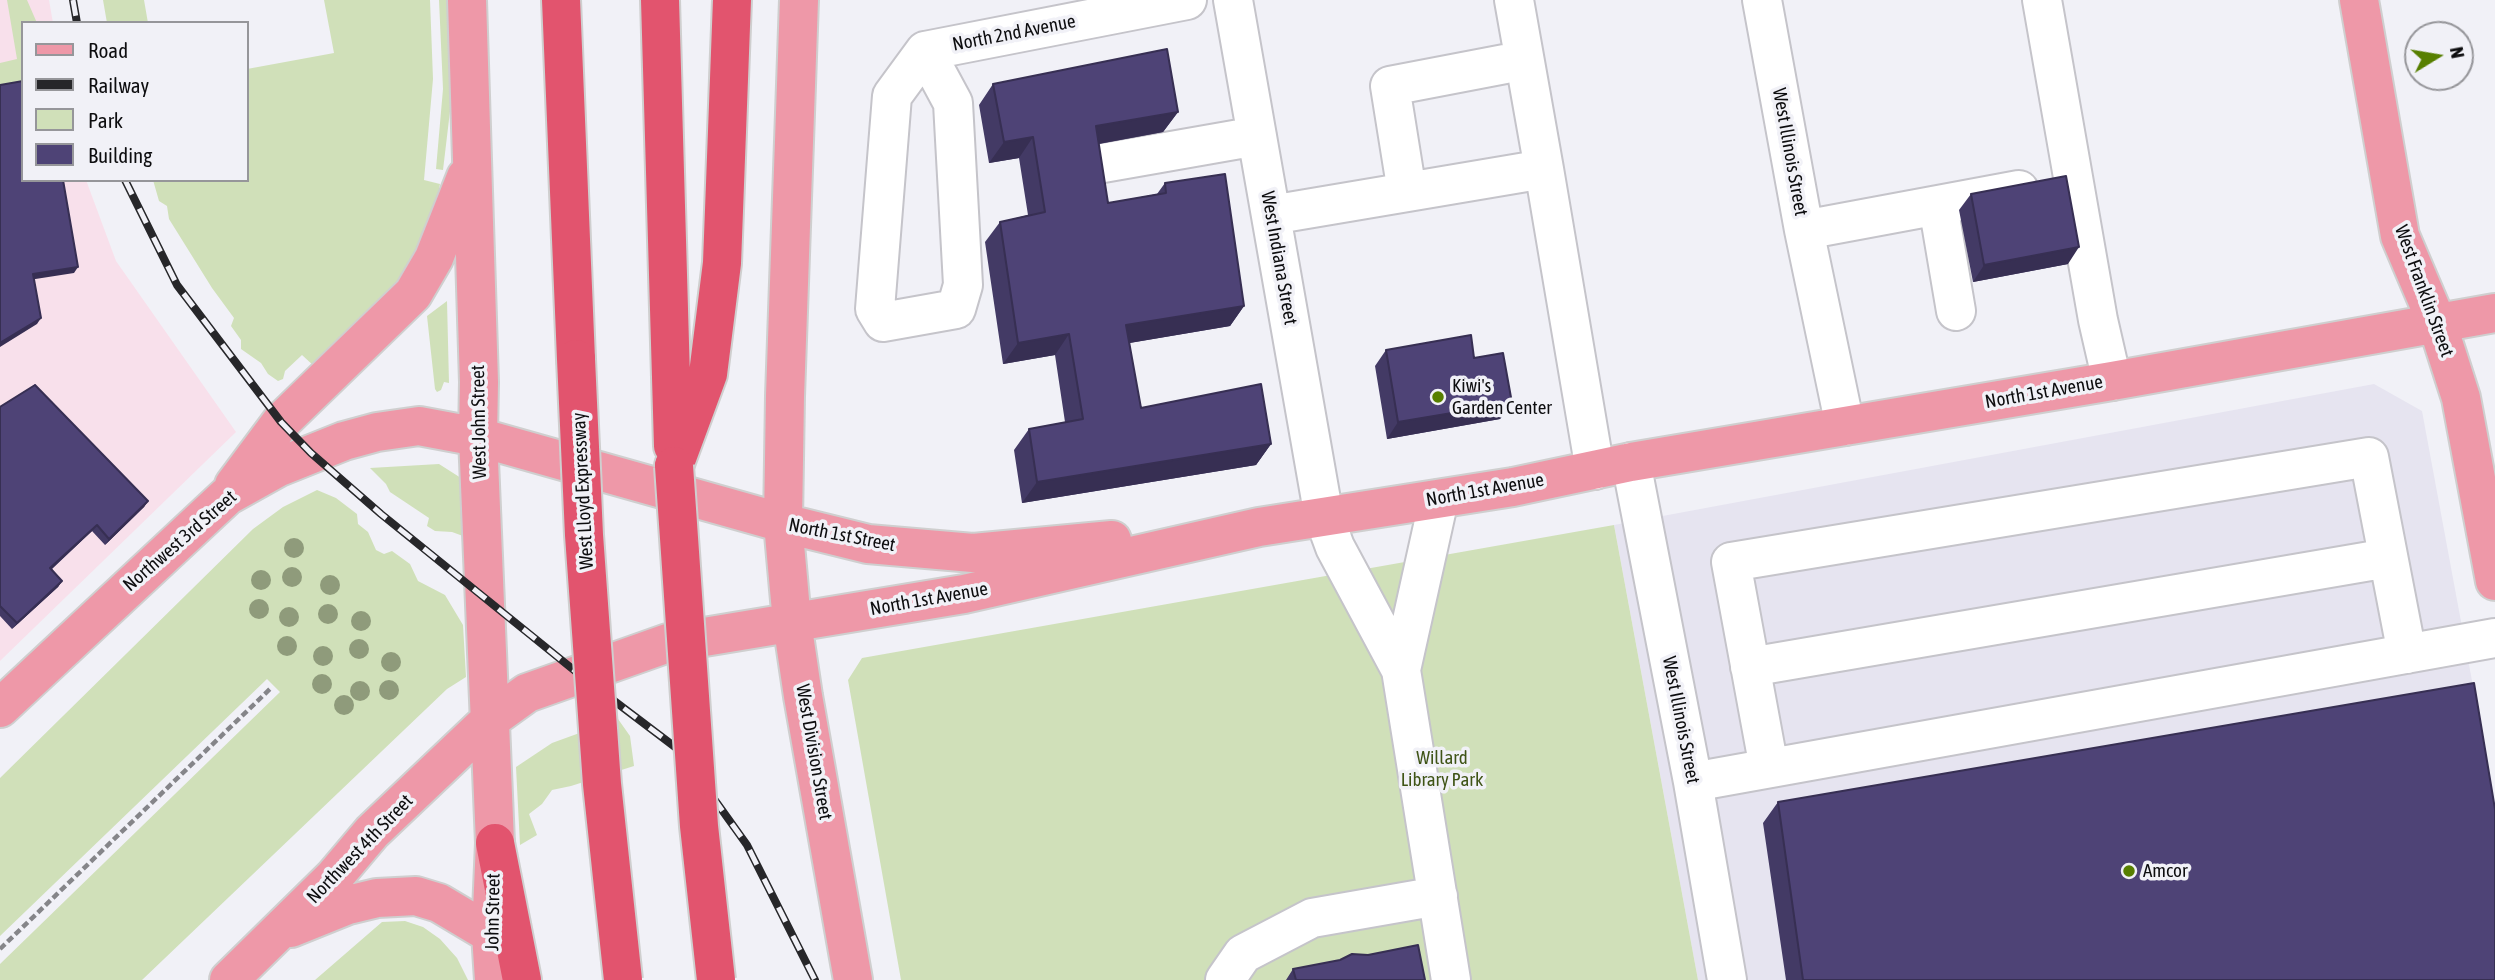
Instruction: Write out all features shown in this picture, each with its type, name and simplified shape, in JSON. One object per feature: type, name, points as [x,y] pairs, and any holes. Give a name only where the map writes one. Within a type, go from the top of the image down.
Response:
[{"type":"highway","name":"West Lloyd Expressway","points":[[561,0],[584,535],[602,784],[623,980]]},
{"type":"highway","points":[[660,0],[674,466],[698,813],[716,980]]},
{"type":"highway","points":[[674,466],[708,374],[722,263],[732,0]]},
{"type":"highway","points":[[495,844],[522,980]]},
{"type":"main road","name":"West John Street","points":[[467,0],[479,382],[478,437],[495,844]]},
{"type":"main road","name":"West Division Street","points":[[799,0],[783,523],[792,622],[853,980]]},
{"type":"main road","name":"West Franklin Street","points":[[2359,0],[2400,236],[2437,323],[2460,398],[2495,581]]},
{"type":"main road","points":[[227,496],[281,422],[413,293],[434,258],[473,159]]},
{"type":"main road","name":"North 1st Avenue","points":[[491,719],[527,693],[668,643],[964,594],[1259,527],[1513,487],[1631,462],[2495,313]]},
{"type":"main road","name":"Northwest 3rd Street","points":[[2,702],[227,496],[300,458],[344,440],[377,432],[419,426],[478,437]]},
{"type":"main road","name":"North 1st Street","points":[[478,437],[783,523],[868,544],[973,553],[1259,527]]},
{"type":"main road","name":"Northwest 4th Street","points":[[229,980],[334,877],[372,832],[491,719]]},
{"type":"main road","name":"John Street","points":[[494,980],[491,933],[495,844]]},
{"type":"main road","points":[[279,932],[348,905],[393,896],[416,897],[439,903],[491,933]]},
{"type":"street","name":"North 2nd Avenue","points":[[925,51],[1129,5],[1187,0]]},
{"type":"street","name":"West Indiana Street","points":[[1233,0],[1324,517],[1335,547],[1401,670]]},
{"type":"street","points":[[1514,0],[1595,470]]},
{"type":"street","name":"West Illinois Street","points":[[1762,0],[1804,230],[1845,426]]},
{"type":"street","points":[[2042,0],[2098,320],[2112,381]]},
{"type":"street","points":[[925,51],[953,103],[963,285],[956,309],[883,322],[875,309],[892,96],[925,51]]},
{"type":"street","points":[[1407,192],[1390,86],[1505,64]]},
{"type":"street","points":[[1103,163],[1257,136]]},
{"type":"street","points":[[1271,215],[1544,169]]},
{"type":"street","points":[[1804,230],[2075,180]]},
{"type":"street","points":[[1938,205],[1956,311]]},
{"type":"street","points":[[1769,768],[1731,562],[2369,457],[2407,654]]},
{"type":"street","name":"West Illinois Street","points":[[1631,462],[1693,782],[1727,980]]},
{"type":"street","points":[[1439,499],[1401,670],[1451,980]]},
{"type":"street","points":[[1750,667],[2388,558]]},
{"type":"street","points":[[1693,782],[2495,638]]},
{"type":"street","points":[[1225,980],[1243,954],[1312,918],[1438,896]]},
{"type":"path","points":[[0,949],[271,688]]},
{"type":"shaded area","points":[[0,0],[49,0],[53,21],[21,21],[21,182],[87,182],[116,261],[236,432],[0,661]]},
{"type":"shaded area","points":[[2374,384],[2422,411],[2495,805],[2495,980],[1698,980],[1614,525]]},
{"type":"green space","points":[[7,0],[27,0],[36,21],[21,21],[21,87],[0,91],[0,63],[17,59]]},
{"type":"green space","points":[[103,0],[144,0],[148,21],[107,21]]},
{"type":"green space","points":[[324,0],[430,0],[433,79],[424,180],[440,184],[434,214],[412,262],[380,303],[315,367],[302,355],[285,371],[283,379],[278,381],[268,374],[261,363],[241,349],[241,340],[231,326],[234,318],[169,219],[167,206],[159,201],[154,182],[248,182],[248,69],[334,53]]},
{"type":"green space","points":[[439,0],[448,0],[453,86],[443,170],[436,169],[443,89]]},
{"type":"green space","points":[[447,301],[449,383],[444,382],[441,390],[437,392],[427,316]]},
{"type":"green space","points":[[439,464],[461,478],[463,536],[435,531],[427,526],[429,518],[390,492],[370,468]]},
{"type":"green space","points":[[317,490],[336,498],[357,514],[358,524],[368,532],[376,550],[384,554],[392,551],[410,564],[418,581],[445,595],[463,625],[466,677],[447,689],[142,980],[0,980],[0,964],[280,692],[267,679],[0,936],[0,778],[253,529],[283,507]]},
{"type":"green space","name":"Willard Library Park","points":[[1614,525],[1698,980],[901,980],[848,680],[862,658]]},
{"type":"green space","points":[[618,719],[630,736],[634,766],[552,790],[542,804],[529,814],[537,835],[520,845],[516,767],[552,743]]},
{"type":"green space","points":[[405,921],[423,927],[440,939],[457,958],[468,980],[315,980],[382,922]]},
{"type":"building","points":[[1167,49],[1178,112],[1096,126],[1108,203],[1166,193],[1165,183],[1225,174],[1244,306],[1126,325],[1141,408],[1261,384],[1271,444],[1037,482],[1029,429],[1083,419],[1069,334],[1018,343],[1000,222],[1045,212],[1033,137],[1004,142],[993,84]]},
{"type":"building","points":[[21,81],[21,182],[63,182],[78,267],[33,274],[41,318],[0,343],[0,85]]},
{"type":"building","points":[[2066,176],[2079,247],[1984,265],[1971,194]]},
{"type":"building","name":"Kiwi's Garden Center","points":[[1471,335],[1474,358],[1503,353],[1512,403],[1398,422],[1386,350]]},
{"type":"building","points":[[35,385],[148,501],[109,539],[97,525],[50,568],[62,581],[17,623],[0,606],[0,407]]},
{"type":"building","name":"Amcor","points":[[2474,683],[2495,809],[2495,980],[1803,980],[1778,802]]},
{"type":"building","points":[[1418,945],[1425,980],[1296,980],[1293,969],[1340,960],[1352,954],[1368,955]]},
{"type":"railway","points":[[73,0],[77,21]]},
{"type":"railway","points":[[126,182],[177,285],[281,422],[311,453],[381,514],[580,675],[679,750],[747,845],[815,980]]},
{"type":"place","name":"Kiwi's Garden Center","points":[[1438,397]]},
{"type":"place","name":"Amcor","points":[[2129,871]]}]
